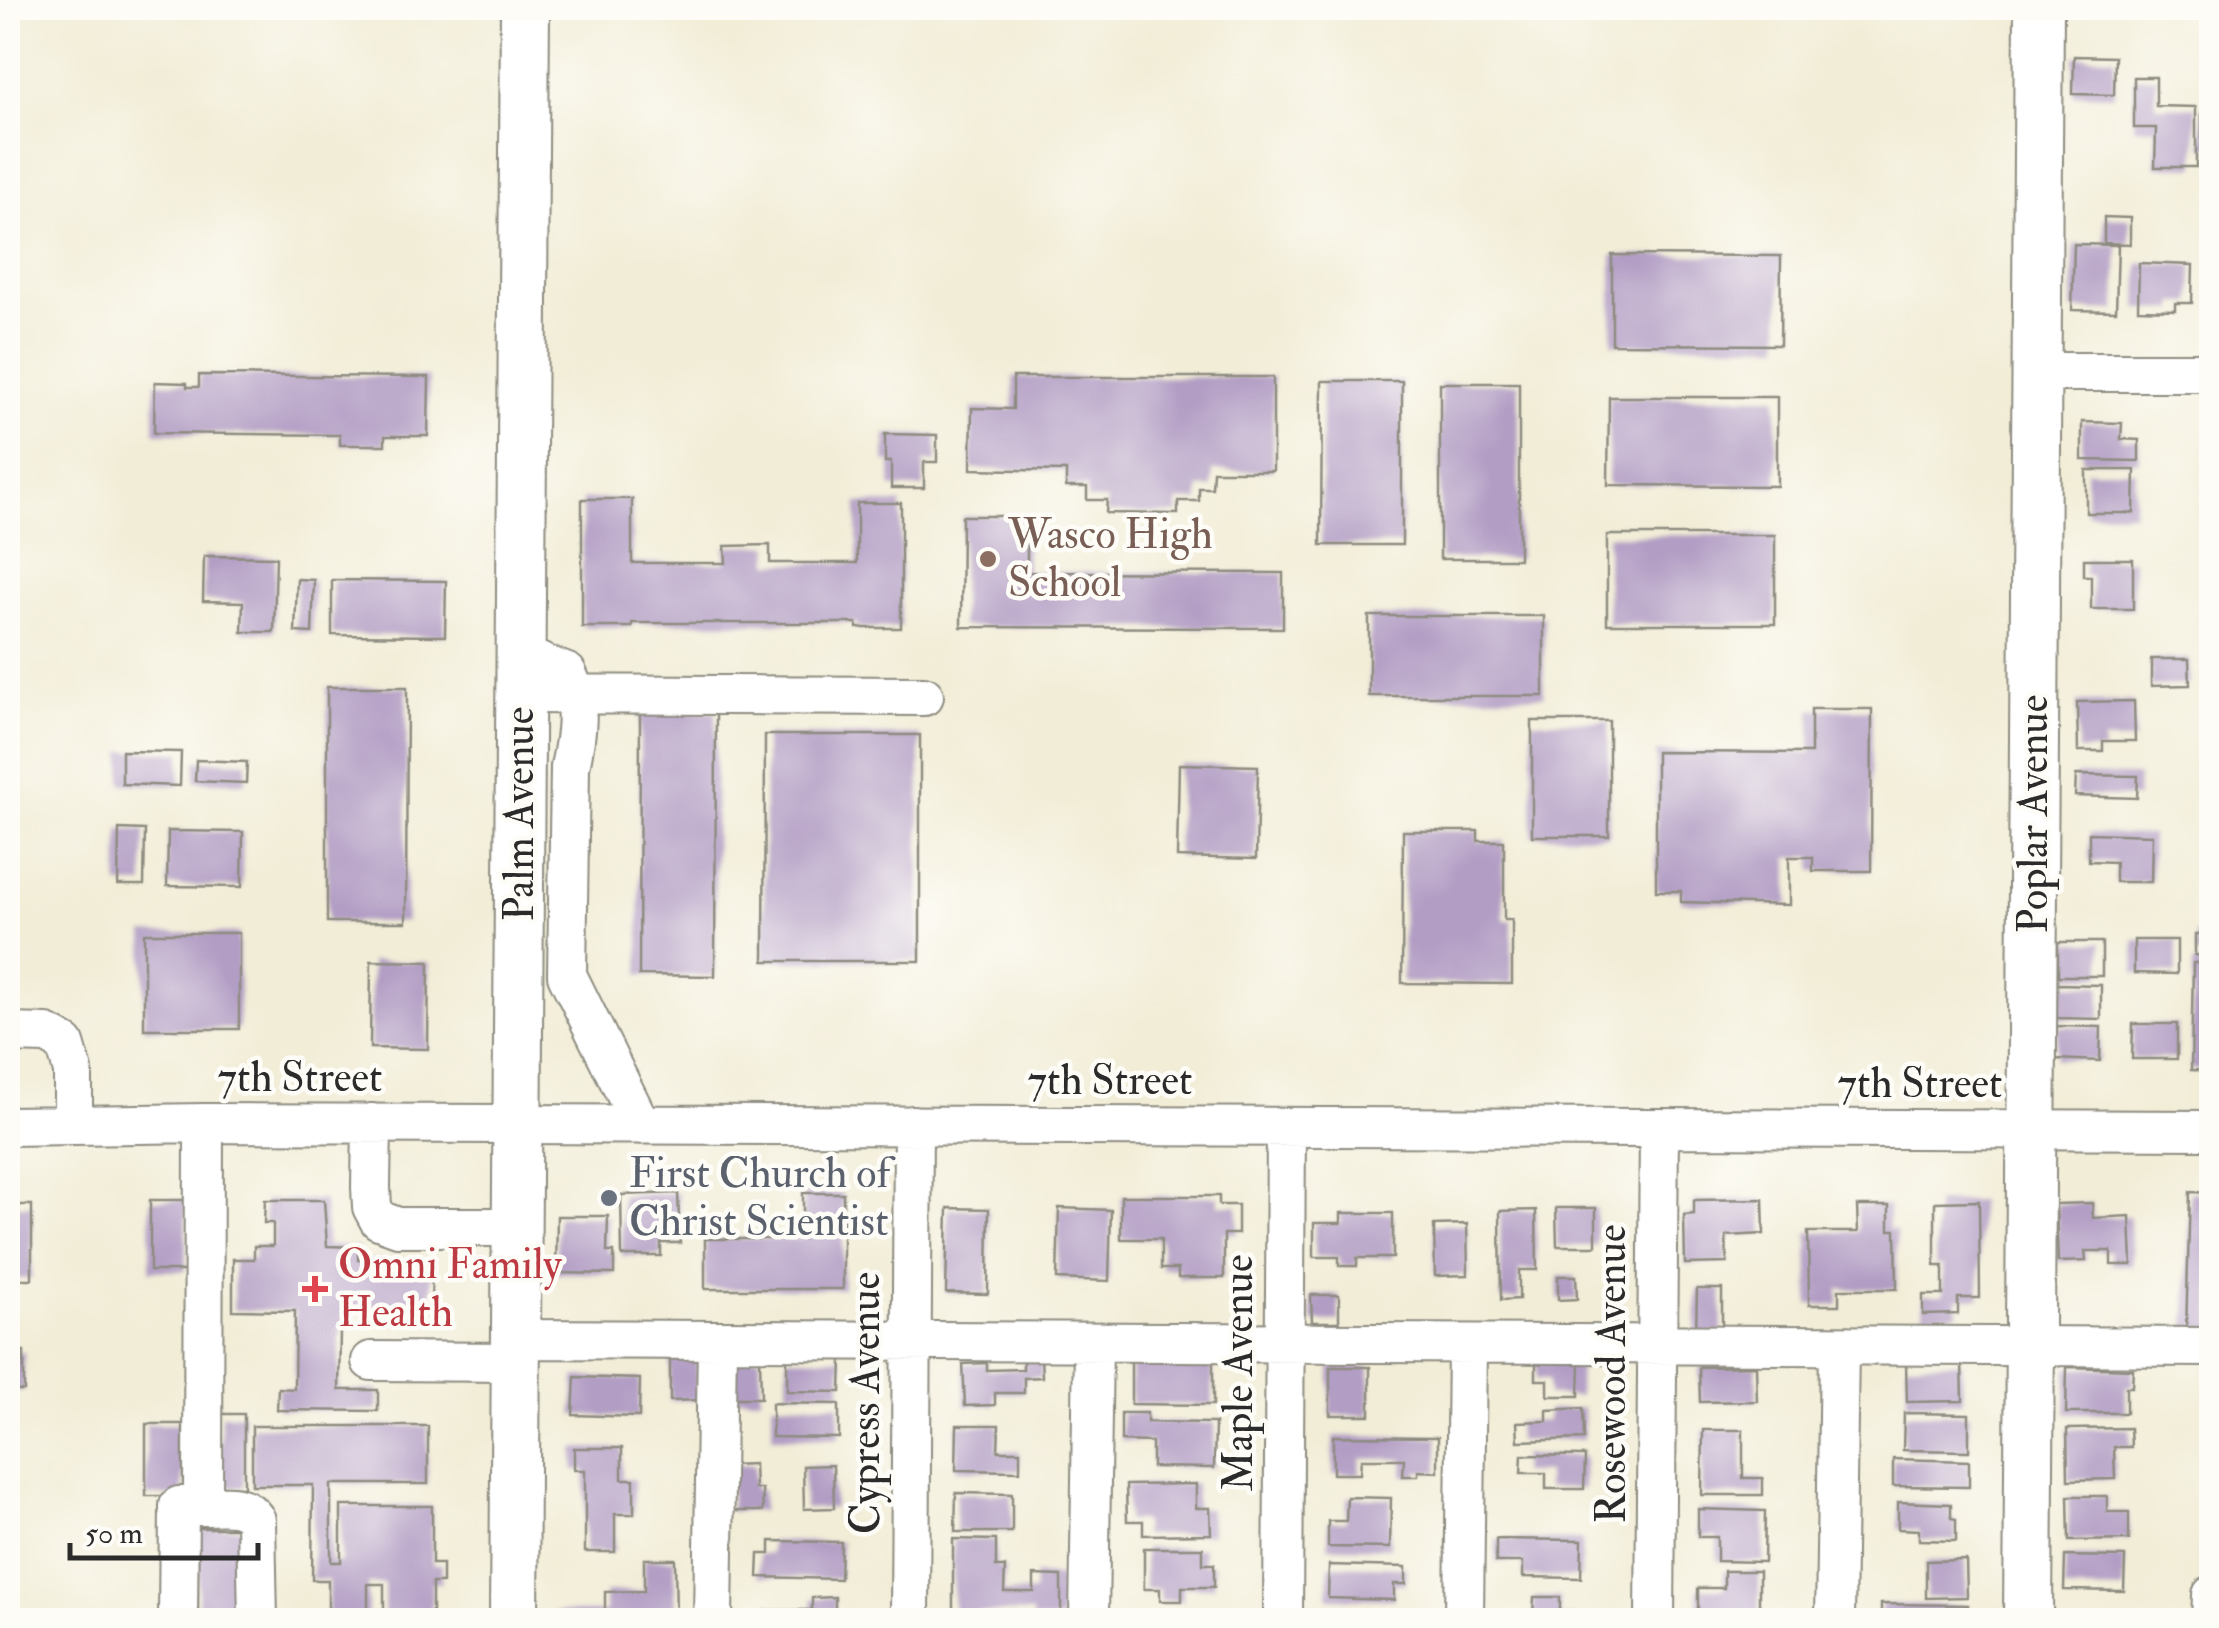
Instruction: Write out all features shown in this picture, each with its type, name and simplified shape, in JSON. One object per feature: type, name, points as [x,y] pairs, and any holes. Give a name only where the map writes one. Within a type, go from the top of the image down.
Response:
[{"type":"main road","name":"Palm Avenue","points":[[514,1620],[525,8]]},
{"type":"main road","name":"Poplar Avenue","points":[[2028,1620],[2040,8]]},
{"type":"street","points":[[2037,372],[2212,372]]},
{"type":"street","points":[[521,674],[576,693],[924,696]]},
{"type":"street","points":[[576,693],[576,738],[570,767],[567,975],[641,1125]]},
{"type":"street","points":[[8,1033],[48,1034],[65,1044],[73,1071],[73,1125]]},
{"type":"street","points":[[203,1506],[204,1123]]},
{"type":"street","points":[[372,1123],[372,1207],[380,1220],[398,1227],[517,1227]]},
{"type":"street","name":"7th Street","points":[[8,1126],[372,1123],[2212,1130]]},
{"type":"street","name":"Cypress Avenue","points":[[910,1620],[914,1125]]},
{"type":"street","name":"Maple Avenue","points":[[1282,1620],[1286,1126]]},
{"type":"street","name":"Rosewood Avenue","points":[[1655,1620],[1659,1128]]},
{"type":"street","points":[[713,1620],[717,1341]]},
{"type":"street","points":[[371,1361],[717,1341],[2212,1348]]},
{"type":"street","points":[[1089,1620],[1094,1343]]},
{"type":"street","points":[[1464,1620],[1468,1344]]},
{"type":"street","points":[[1835,1620],[1840,1346]]},
{"type":"street","points":[[178,1620],[179,1506],[238,1506],[246,1508],[256,1520],[258,1620]]},
{"type":"street","points":[[2211,1620],[2212,1595]]},
{"type":"building","points":[[2074,56],[2115,57],[2114,95],[2073,94]]},
{"type":"building","points":[[2134,77],[2156,77],[2156,106],[2196,107],[2196,167],[2155,167],[2156,128],[2134,128]]},
{"type":"building","points":[[2202,108],[2212,108],[2212,147],[2202,147]]},
{"type":"building","points":[[2104,217],[2130,218],[2130,244],[2104,243]]},
{"type":"building","points":[[2074,244],[2118,245],[2116,311],[2072,310]]},
{"type":"building","points":[[1612,255],[1781,256],[1780,345],[1612,344]]},
{"type":"building","points":[[2139,263],[2193,265],[2192,303],[2175,303],[2175,310],[2138,309]]},
{"type":"building","points":[[199,375],[429,377],[428,436],[385,436],[385,445],[340,445],[340,435],[154,433],[155,382],[199,387]]},
{"type":"building","points":[[1013,377],[1273,377],[1273,471],[1213,471],[1212,488],[1199,488],[1199,501],[1178,501],[1178,514],[1106,513],[1107,500],[1087,500],[1087,487],[1066,487],[1066,471],[971,469],[972,408],[1013,409]]},
{"type":"building","points":[[1322,381],[1402,381],[1402,545],[1321,545]]},
{"type":"building","points":[[1440,383],[1519,383],[1519,559],[1440,559]]},
{"type":"building","points":[[1609,397],[1777,397],[1777,486],[1608,485]]},
{"type":"building","points":[[2082,422],[2122,423],[2121,439],[2139,440],[2139,461],[2082,460]]},
{"type":"building","points":[[885,434],[937,435],[937,462],[924,462],[924,488],[891,488],[891,462],[885,462]]},
{"type":"building","points":[[2086,470],[2135,470],[2134,513],[2086,513]]},
{"type":"building","points":[[582,499],[632,499],[632,563],[726,563],[725,546],[770,545],[770,563],[857,563],[857,503],[901,503],[901,628],[857,628],[857,623],[632,623],[632,627],[582,627]]},
{"type":"building","points":[[962,516],[1027,516],[1027,572],[1283,573],[1283,628],[961,627]]},
{"type":"building","points":[[1607,535],[1775,535],[1775,624],[1607,624]]},
{"type":"building","points":[[204,556],[276,557],[274,632],[242,632],[243,602],[203,601]]},
{"type":"building","points":[[2084,559],[2133,559],[2133,609],[2091,609],[2091,576],[2084,576]]},
{"type":"building","points":[[297,579],[314,580],[312,633],[295,632]]},
{"type":"building","points":[[332,580],[446,581],[445,636],[332,635]]},
{"type":"building","points":[[1369,616],[1544,616],[1544,696],[1369,696]]},
{"type":"building","points":[[2151,659],[2189,659],[2190,685],[2151,686]]},
{"type":"building","points":[[327,687],[407,687],[406,922],[327,922]]},
{"type":"building","points":[[2134,701],[2135,741],[2103,741],[2103,751],[2078,751],[2077,702]]},
{"type":"building","points":[[1811,709],[1872,709],[1871,871],[1813,871],[1813,857],[1789,857],[1789,905],[1681,902],[1681,891],[1656,891],[1656,752],[1811,753]]},
{"type":"building","points":[[640,711],[716,712],[715,976],[639,975]]},
{"type":"building","points":[[1532,721],[1609,721],[1609,836],[1532,836]]},
{"type":"building","points":[[765,735],[920,735],[920,961],[764,961]]},
{"type":"building","points":[[122,751],[181,752],[180,786],[122,784]]},
{"type":"building","points":[[196,760],[247,762],[246,783],[195,781]]},
{"type":"building","points":[[1179,764],[1258,766],[1256,859],[1177,857]]},
{"type":"building","points":[[2076,775],[2138,776],[2137,798],[2075,796]]},
{"type":"building","points":[[119,829],[145,830],[144,885],[118,885]]},
{"type":"building","points":[[168,831],[243,832],[242,887],[167,886]]},
{"type":"building","points":[[1403,831],[1478,831],[1478,841],[1504,841],[1504,920],[1512,920],[1512,984],[1402,983]]},
{"type":"building","points":[[2089,833],[2152,835],[2151,882],[2115,882],[2115,862],[2089,861]]},
{"type":"building","points":[[144,933],[239,933],[239,1029],[144,1029]]},
{"type":"building","points":[[2195,934],[2212,934],[2212,956],[2195,955]]},
{"type":"building","points":[[2134,940],[2177,940],[2177,974],[2134,973]]},
{"type":"building","points":[[2058,942],[2102,942],[2102,976],[2058,976]]},
{"type":"building","points":[[371,961],[429,962],[428,1049],[370,1048]]},
{"type":"building","points":[[2193,963],[2212,963],[2212,1071],[2191,1070]]},
{"type":"building","points":[[2057,984],[2101,985],[2101,1019],[2057,1018]]},
{"type":"building","points":[[2133,1024],[2177,1024],[2177,1059],[2132,1059]]},
{"type":"building","points":[[2057,1026],[2101,1027],[2100,1061],[2056,1059]]},
{"type":"building","points":[[2190,1192],[2212,1193],[2212,1333],[2186,1332]]},
{"type":"building","points":[[678,1193],[680,1243],[661,1243],[661,1256],[622,1256],[621,1195]]},
{"type":"building","points":[[803,1193],[843,1193],[843,1289],[705,1289],[705,1239],[803,1239]]},
{"type":"building","points":[[1121,1196],[1219,1196],[1219,1205],[1238,1205],[1238,1234],[1224,1234],[1224,1278],[1178,1278],[1178,1269],[1161,1269],[1161,1239],[1121,1239]]},
{"type":"building","points":[[1763,1199],[1764,1234],[1726,1236],[1727,1263],[1685,1264],[1684,1215],[1694,1214],[1694,1200]]},
{"type":"building","points":[[150,1200],[186,1200],[186,1271],[150,1271]]},
{"type":"building","points":[[265,1200],[324,1200],[327,1246],[358,1247],[358,1260],[432,1260],[431,1312],[347,1312],[347,1329],[340,1329],[339,1390],[378,1390],[378,1411],[277,1410],[278,1388],[294,1389],[295,1311],[233,1310],[233,1259],[254,1259],[254,1246],[273,1246],[273,1223],[264,1223]]},
{"type":"building","points":[[1979,1201],[1980,1298],[1958,1298],[1958,1314],[1923,1315],[1923,1295],[1943,1295],[1943,1266],[1935,1266],[1935,1202]]},
{"type":"building","points":[[2092,1203],[2093,1218],[2130,1216],[2132,1265],[2111,1265],[2111,1251],[2085,1251],[2086,1261],[2058,1262],[2056,1204]]},
{"type":"building","points":[[8,1205],[32,1205],[32,1279],[8,1279]]},
{"type":"building","points":[[1857,1206],[1889,1206],[1889,1230],[1896,1230],[1897,1289],[1839,1289],[1839,1305],[1809,1305],[1808,1232],[1858,1232]]},
{"type":"building","points":[[948,1208],[989,1209],[988,1294],[946,1293]]},
{"type":"building","points":[[1059,1208],[1111,1210],[1109,1281],[1057,1279]]},
{"type":"building","points":[[1556,1208],[1596,1208],[1596,1246],[1557,1246]]},
{"type":"building","points":[[1536,1210],[1537,1270],[1519,1270],[1519,1299],[1501,1300],[1500,1211]]},
{"type":"building","points":[[1341,1213],[1393,1213],[1393,1258],[1357,1258],[1357,1266],[1339,1266],[1339,1257],[1314,1257],[1314,1223],[1341,1223]]},
{"type":"building","points":[[557,1216],[608,1216],[607,1252],[614,1252],[614,1274],[556,1273]]},
{"type":"building","points":[[1467,1224],[1468,1275],[1435,1276],[1434,1225]]},
{"type":"building","points":[[1558,1276],[1576,1276],[1577,1299],[1558,1300]]},
{"type":"building","points":[[1697,1289],[1722,1289],[1722,1334],[1696,1334]]},
{"type":"building","points":[[1311,1295],[1339,1295],[1339,1322],[1312,1322]]},
{"type":"building","points":[[8,1352],[24,1352],[24,1391],[8,1391]]},
{"type":"building","points":[[697,1353],[698,1400],[670,1401],[670,1354]]},
{"type":"building","points":[[1041,1356],[1042,1377],[1024,1378],[1024,1393],[995,1393],[995,1405],[965,1406],[963,1364],[987,1363],[987,1370],[1023,1369],[1023,1357]]},
{"type":"building","points":[[730,1357],[760,1357],[761,1398],[730,1398]]},
{"type":"building","points":[[787,1357],[842,1358],[841,1392],[787,1391]]},
{"type":"building","points":[[1131,1359],[1213,1360],[1213,1405],[1131,1404]]},
{"type":"building","points":[[1536,1362],[1580,1362],[1579,1396],[1548,1396],[1548,1380],[1536,1380]]},
{"type":"building","points":[[1962,1362],[1963,1401],[1907,1402],[1906,1363]]},
{"type":"building","points":[[1756,1366],[1757,1401],[1700,1402],[1699,1367]]},
{"type":"building","points":[[1330,1367],[1370,1367],[1370,1415],[1330,1415]]},
{"type":"building","points":[[2067,1367],[2133,1369],[2132,1387],[2126,1387],[2126,1413],[2066,1413]]},
{"type":"building","points":[[575,1377],[640,1379],[639,1417],[573,1415]]},
{"type":"building","points":[[772,1403],[839,1404],[839,1438],[772,1437]]},
{"type":"building","points":[[1583,1408],[1584,1439],[1518,1441],[1517,1422],[1547,1421],[1547,1410]]},
{"type":"building","points":[[1121,1413],[1147,1413],[1147,1422],[1215,1423],[1214,1468],[1152,1467],[1152,1442],[1121,1441]]},
{"type":"building","points":[[1904,1413],[1969,1414],[1969,1451],[1903,1450]]},
{"type":"building","points":[[221,1414],[244,1414],[244,1487],[220,1487]]},
{"type":"building","points":[[146,1424],[183,1424],[183,1496],[146,1496]]},
{"type":"building","points":[[957,1425],[999,1425],[998,1451],[1020,1451],[1020,1471],[956,1470]]},
{"type":"building","points":[[252,1426],[428,1426],[428,1484],[331,1484],[331,1562],[341,1562],[341,1506],[432,1506],[432,1564],[442,1564],[442,1583],[432,1583],[432,1620],[384,1620],[384,1584],[368,1584],[368,1620],[328,1620],[328,1580],[312,1580],[313,1485],[252,1485]]},
{"type":"building","points":[[2130,1428],[2131,1447],[2114,1447],[2115,1479],[2068,1480],[2067,1429]]},
{"type":"building","points":[[1703,1430],[1743,1430],[1743,1478],[1763,1478],[1763,1495],[1702,1495]]},
{"type":"building","points":[[1333,1436],[1438,1437],[1438,1472],[1418,1471],[1418,1476],[1403,1476],[1404,1459],[1361,1459],[1360,1474],[1333,1474]]},
{"type":"building","points":[[8,1437],[13,1437],[13,1521],[8,1521]]},
{"type":"building","points":[[574,1448],[622,1448],[622,1479],[634,1479],[634,1514],[615,1514],[615,1552],[585,1552],[585,1470],[574,1470]]},
{"type":"building","points":[[1522,1455],[1585,1456],[1584,1489],[1546,1489],[1546,1473],[1521,1473]]},
{"type":"building","points":[[1893,1459],[1969,1461],[1969,1487],[1893,1486]]},
{"type":"building","points":[[754,1464],[755,1489],[762,1489],[763,1511],[731,1511],[730,1465]]},
{"type":"building","points":[[833,1465],[834,1508],[804,1509],[803,1466]]},
{"type":"building","points":[[1196,1484],[1196,1508],[1210,1508],[1211,1534],[1143,1535],[1143,1521],[1127,1521],[1126,1485]]},
{"type":"building","points":[[956,1493],[1012,1494],[1012,1532],[955,1532]]},
{"type":"building","points":[[2068,1496],[2107,1496],[2107,1512],[2129,1512],[2129,1540],[2069,1541]]},
{"type":"building","points":[[1347,1497],[1391,1498],[1390,1548],[1328,1547],[1328,1521],[1346,1521]]},
{"type":"building","points":[[1898,1502],[1951,1504],[1956,1541],[1919,1540],[1919,1530],[1898,1529]]},
{"type":"building","points":[[1698,1509],[1765,1511],[1764,1562],[1717,1561],[1717,1537],[1698,1537]]},
{"type":"building","points":[[198,1528],[244,1528],[244,1620],[198,1620]]},
{"type":"building","points":[[953,1539],[996,1540],[996,1567],[1005,1567],[1004,1592],[1034,1592],[1034,1575],[1061,1576],[1061,1620],[1032,1620],[1032,1613],[953,1612]]},
{"type":"building","points":[[1496,1539],[1582,1540],[1581,1578],[1523,1577],[1523,1562],[1496,1562]]},
{"type":"building","points":[[770,1541],[841,1542],[840,1579],[758,1577],[759,1554],[770,1554]]},
{"type":"building","points":[[1144,1548],[1203,1548],[1203,1564],[1214,1564],[1214,1587],[1182,1587],[1182,1601],[1160,1601],[1160,1589],[1144,1589]]},
{"type":"building","points":[[2065,1556],[2125,1557],[2124,1591],[2064,1590]]},
{"type":"building","points":[[644,1559],[675,1559],[676,1620],[553,1620],[553,1612],[605,1612],[605,1592],[644,1591]]},
{"type":"building","points":[[1966,1560],[1967,1597],[1926,1598],[1926,1561]]},
{"type":"building","points":[[1329,1565],[1406,1567],[1406,1584],[1394,1584],[1394,1600],[1328,1598]]},
{"type":"building","points":[[1724,1571],[1759,1571],[1759,1620],[1698,1620],[1698,1588],[1724,1588]]},
{"type":"building","points":[[835,1597],[835,1620],[767,1620],[766,1610],[812,1610],[812,1598]]},
{"type":"building","points":[[1534,1597],[1560,1597],[1560,1616],[1576,1616],[1575,1620],[1516,1620],[1516,1616],[1533,1616]]},
{"type":"building","points":[[1881,1604],[1968,1605],[1968,1620],[1881,1620]]},
{"type":"place","name":"Wasco High School","points":[[988,559]]},
{"type":"place","name":"First Church of Christ Scientist","points":[[609,1198]]},
{"type":"place","name":"Omni Family Health","points":[[315,1289]]}]
